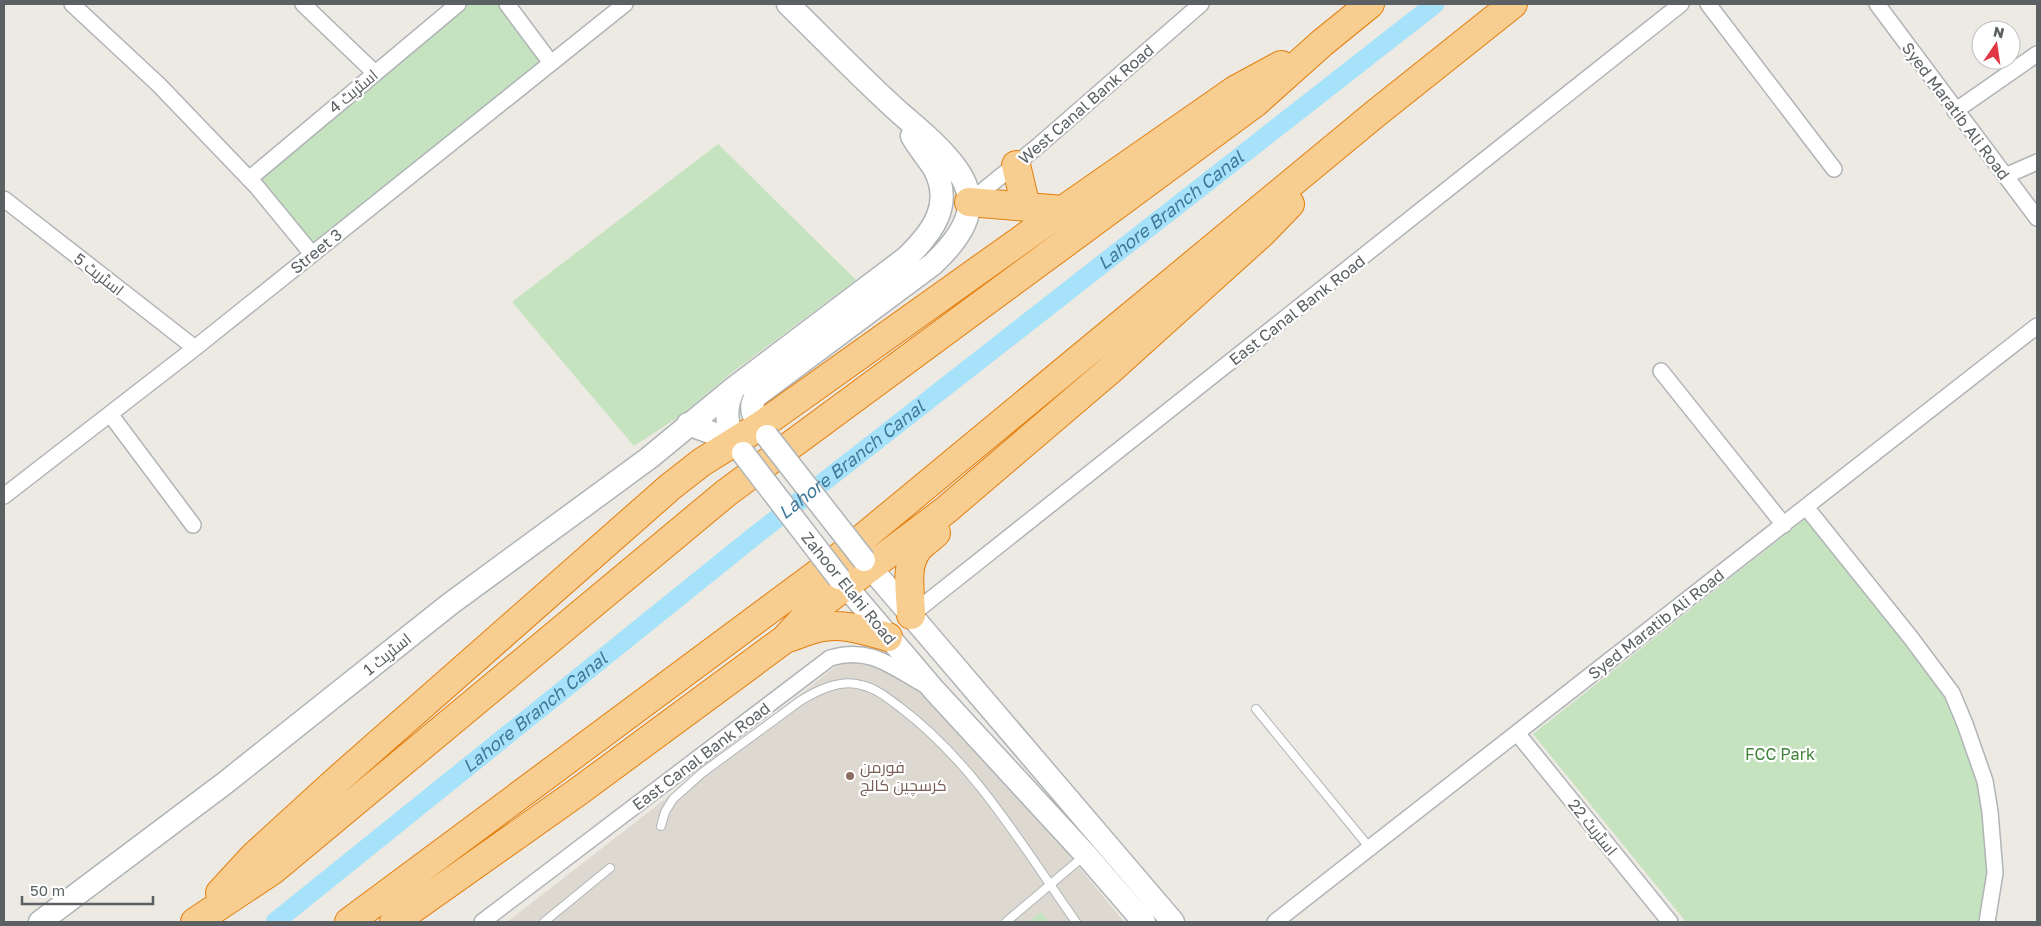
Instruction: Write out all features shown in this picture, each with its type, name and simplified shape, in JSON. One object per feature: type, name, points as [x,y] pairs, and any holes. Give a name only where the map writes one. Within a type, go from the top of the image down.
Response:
[{"type":"highway","points":[[195,922],[273,870],[726,493],[1255,103],[1322,43],[1370,4]]},
{"type":"highway","points":[[350,922],[836,560],[1375,114],[1513,4]]},
{"type":"highway","points":[[195,922],[254,856],[334,782],[656,499],[702,462],[739,447],[763,431],[1063,210],[1235,90],[1322,43]]},
{"type":"highway","points":[[394,922],[579,791],[785,639],[842,582],[946,510],[1110,370],[1262,233],[1375,114]]},
{"type":"highway","points":[[1016,165],[1026,207]]},
{"type":"highway","points":[[969,202],[1063,210]]},
{"type":"highway","points":[[912,615],[909,570],[912,559],[919,548],[941,530],[946,510]]},
{"type":"highway","points":[[785,639],[818,628],[831,626],[854,628],[888,637]]},
{"type":"main road","points":[[788,4],[947,156],[964,184],[969,202]]},
{"type":"main road","points":[[734,388],[906,258],[930,233],[940,209],[939,182],[935,170],[916,144],[900,113]]},
{"type":"main road","name":"Zahoor Elahi Road","points":[[969,202],[966,220],[960,231],[933,264],[756,396],[752,403],[752,410],[763,431],[868,563],[1173,922]]},
{"type":"main road","name":"Zahoor Elahi Road","points":[[734,388],[727,409],[728,427],[739,447],[842,582],[934,690],[1086,855],[1144,922]]},
{"type":"main road","name":"اسٹریٹ 1","points":[[40,922],[226,783],[450,604],[649,458],[734,388]]},
{"type":"main road","points":[[688,424],[739,447]]},
{"type":"street","points":[[72,4],[159,85],[249,178],[312,254]]},
{"type":"street","points":[[303,4],[375,73]]},
{"type":"street","name":"اسٹریٹ 4","points":[[249,178],[458,4]]},
{"type":"street","points":[[507,4],[551,63]]},
{"type":"street","name":"Street 3","points":[[4,496],[195,348],[625,4]]},
{"type":"street","name":"West Canal Bank Road","points":[[969,202],[1016,165],[1201,4]]},
{"type":"street","name":"East Canal Bank Road","points":[[912,615],[1681,4]]},
{"type":"street","points":[[1708,4],[1834,169]]},
{"type":"street","name":"Syed Maratib Ali Road","points":[[1876,4],[2037,218]]},
{"type":"street","points":[[1955,110],[2037,54]]},
{"type":"street","points":[[2005,176],[2037,162]]},
{"type":"street","name":"اسٹریٹ 5","points":[[4,199],[195,348]]},
{"type":"street","name":"Syed Maratib Ali Road","points":[[1275,922],[2037,326]]},
{"type":"street","points":[[1662,371],[1784,525]]},
{"type":"street","points":[[110,414],[193,525]]},
{"type":"street","points":[[1806,507],[1952,692],[1985,782],[1990,812],[1995,873],[1987,922]]},
{"type":"street","name":"East Canal Bank Road","points":[[482,922],[830,658],[858,653],[872,656],[934,690]]},
{"type":"street","name":"اسٹریٹ 22","points":[[1517,733],[1670,922]]},
{"type":"lane","points":[[662,826],[665,812],[673,799],[702,773],[800,701],[814,693],[836,685],[861,684],[875,690],[898,706],[947,748],[1010,825],[1076,922]]},
{"type":"lane","points":[[1256,709],[1369,847]]},
{"type":"lane","points":[[1006,922],[1086,855]]},
{"type":"lane","points":[[544,922],[610,868]]},
{"type":"shaded area","name":"فورمن کرسچین کالج","points":[[884,629],[1124,922],[507,922]]},
{"type":"green space","points":[[458,4],[507,4],[551,63],[312,254],[249,179]]},
{"type":"green space","points":[[718,144],[856,280],[730,374],[683,414],[634,446],[512,302]]},
{"type":"green space","name":"FCC Park","points":[[1805,519],[1924,663],[1953,708],[1979,786],[1989,848],[1985,899],[1980,922],[1686,922],[1533,734]]},
{"type":"green space","points":[[1041,912],[1049,922],[1028,922]]},
{"type":"waterway","name":"Lahore Branch Canal","points":[[275,922],[752,538],[1435,4]]},
{"type":"place","name":"فورمن کرسچین کالج","points":[[850,776]]}]
